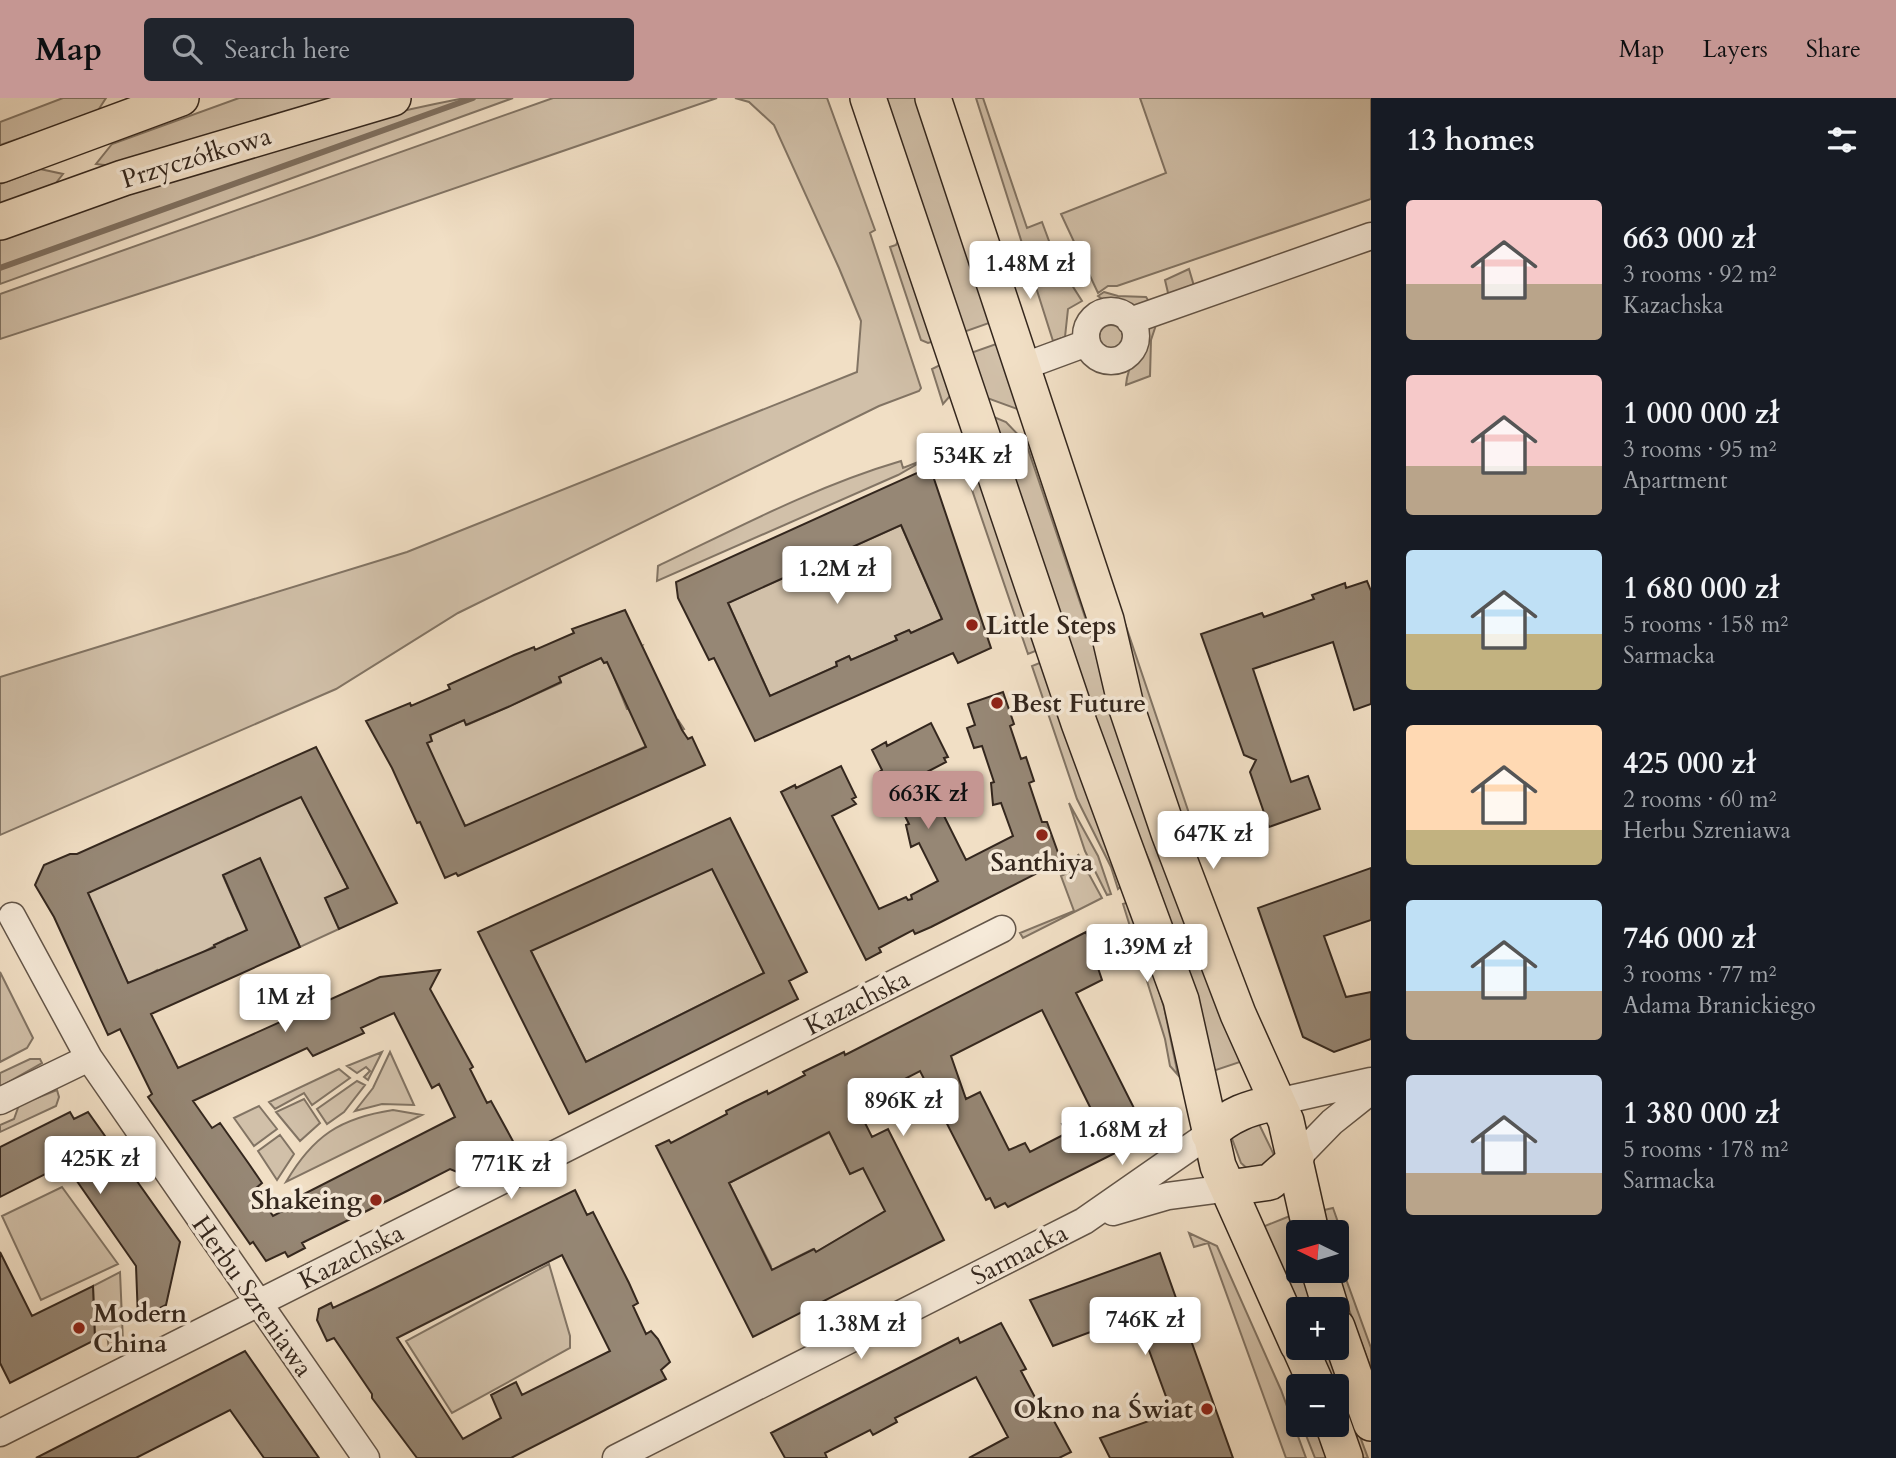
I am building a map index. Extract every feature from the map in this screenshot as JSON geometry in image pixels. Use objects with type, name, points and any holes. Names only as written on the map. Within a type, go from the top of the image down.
[{"type":"main road","name":"Przyczółkowa","points":[[0,165],[181,98]]},
{"type":"main road","name":"Przyczółkowa","points":[[0,222],[124,178],[393,98]]},
{"type":"main road","points":[[868,98],[1079,723],[1161,939],[1181,1000],[1218,1166],[1286,1317]]},
{"type":"main road","points":[[933,98],[1106,620],[1126,706],[1165,820],[1233,1002],[1286,1121],[1309,1220]]},
{"type":"main road","name":"Sarmacka","points":[[1209,1134],[1226,1118],[1243,1109],[1277,1102]]},
{"type":"main road","name":"Sarmacka","points":[[1229,1188],[1270,1182],[1296,1159]]},
{"type":"main road","points":[[1348,1360],[1371,1423]]},
{"type":"main road","points":[[1338,1437],[1345,1458]]},
{"type":"street","points":[[1130,321],[1371,236]]},
{"type":"street","points":[[1118,312],[1130,321],[1135,330],[1135,343],[1123,358],[1101,359],[1087,343],[1088,326],[1100,313],[1118,312]]},
{"type":"street","points":[[1022,367],[1087,343]]},
{"type":"street","name":"Herbu Szreniawa","points":[[12,916],[89,1059],[366,1458]]},
{"type":"street","name":"Kazachska","points":[[1,1430],[1002,929]]},
{"type":"street","points":[[0,1101],[89,1059]]},
{"type":"street","name":"Sarmacka","points":[[1277,1102],[1371,1082]]},
{"type":"street","name":"Sarmacka","points":[[1296,1159],[1332,1122],[1371,1091]]},
{"type":"street","name":"Sarmacka","points":[[616,1458],[1084,1221],[1209,1134]]},
{"type":"street","name":"Sarmacka","points":[[1084,1221],[1168,1196],[1229,1188]]},
{"type":"shaded area","points":[[63,98],[106,98],[97,112],[0,145],[0,122]]},
{"type":"shaded area","points":[[239,98],[332,98],[120,167],[96,164],[112,144]]},
{"type":"shaded area","points":[[465,98],[513,98],[0,284],[0,237],[230,158],[346,125]]},
{"type":"shaded area","points":[[553,98],[717,98],[313,237],[0,339],[0,294]]},
{"type":"shaded area","points":[[735,98],[827,98],[875,230],[870,233],[921,388],[919,391],[879,406],[458,613],[336,689],[0,835],[0,677],[407,552],[857,372],[861,321],[839,268],[774,125],[749,102]]},
{"type":"shaded area","points":[[878,98],[916,98],[992,322],[958,334]]},
{"type":"shaded area","points":[[976,98],[983,98],[1027,228],[1042,222],[1056,260],[1082,301],[1068,309],[1065,337],[1053,341]]},
{"type":"shaded area","points":[[1140,98],[1371,98],[1371,199],[1117,286],[1108,286],[1098,293],[1061,214],[1166,173]]},
{"type":"shaded area","points":[[40,169],[63,174],[48,193],[0,210],[0,184]]},
{"type":"shaded area","points":[[901,235],[938,340],[928,343],[921,340],[890,247],[896,245]]},
{"type":"shaded area","points":[[1189,269],[1194,286],[1169,297],[1165,280]]},
{"type":"shaded area","points":[[1104,292],[1118,296],[1146,297],[1150,303],[1130,307],[1117,306],[1098,296]]},
{"type":"shaded area","points":[[1157,322],[1151,340],[1150,376],[1126,385],[1137,350],[1147,332]]},
{"type":"shaded area","points":[[1111,325],[1120,328],[1123,337],[1120,346],[1111,349],[1102,346],[1099,337],[1102,328]]},
{"type":"shaded area","points":[[999,343],[1020,410],[987,398],[965,355]]},
{"type":"shaded area","points":[[946,362],[950,396],[943,404],[932,369]]},
{"type":"shaded area","points":[[1042,377],[1199,843],[1194,849],[1181,828]]},
{"type":"shaded area","points":[[989,415],[1006,422],[1026,443],[1166,856],[1246,1060],[1213,1071],[1198,1005],[1150,862],[1106,766]]},
{"type":"shaded area","points":[[956,443],[967,444],[1038,650],[1028,654]]},
{"type":"shaded area","points":[[926,459],[898,475],[657,581],[658,566],[777,509],[869,471],[901,461],[903,468]]},
{"type":"shaded area","points":[[901,525],[942,619],[911,633],[909,630],[896,636],[897,640],[851,660],[849,656],[836,662],[837,666],[770,696],[728,603]]},
{"type":"shaded area","points":[[642,646],[627,670],[614,677],[627,709],[632,709],[638,729],[651,723],[654,730],[678,720],[684,729],[466,828],[463,821],[457,823],[417,747],[431,741],[430,735],[464,720],[467,725],[561,683],[559,677],[601,658],[604,663]]},
{"type":"shaded area","points":[[1042,662],[1124,884],[1118,889],[1111,867],[1077,799],[1032,666]]},
{"type":"shaded area","points":[[300,794],[348,888],[326,898],[339,929],[300,947],[260,859],[223,876],[238,910],[252,928],[231,945],[228,938],[160,977],[157,970],[130,988],[86,890]]},
{"type":"shaded area","points":[[1069,803],[1098,856],[1111,894],[1107,895],[1085,851]]},
{"type":"shaded area","points":[[705,854],[764,973],[758,976],[759,980],[752,979],[586,1062],[529,947]]},
{"type":"shaded area","points":[[1078,854],[1102,898],[1023,938],[1020,933],[1074,911],[1061,876],[1082,865]]},
{"type":"shaded area","points":[[1123,904],[1131,905],[1164,1007],[1178,1075],[1170,1066],[1165,1039]]},
{"type":"shaded area","points":[[0,972],[33,1038],[27,1048],[0,1062]]},
{"type":"shaded area","points":[[382,1052],[368,1080],[364,1077],[370,1071],[366,1067],[357,1073],[347,1066]]},
{"type":"shaded area","points":[[390,1052],[414,1105],[382,1104],[355,1111],[373,1088]]},
{"type":"shaded area","points":[[30,1059],[40,1059],[42,1063],[0,1087],[0,1073]]},
{"type":"shaded area","points":[[339,1069],[350,1078],[312,1105],[304,1093],[275,1109],[269,1102]]},
{"type":"shaded area","points":[[357,1081],[365,1085],[344,1112],[327,1124],[317,1109]]},
{"type":"shaded area","points":[[57,1090],[59,1097],[56,1106],[0,1132],[0,1125],[14,1119],[19,1105]]},
{"type":"shaded area","points":[[304,1099],[320,1123],[300,1141],[276,1112]]},
{"type":"shaded area","points":[[259,1106],[277,1129],[254,1146],[234,1118]]},
{"type":"shaded area","points":[[393,1110],[422,1115],[286,1182],[307,1152],[330,1132],[358,1118]]},
{"type":"shaded area","points":[[854,1120],[837,1148],[850,1174],[863,1168],[888,1210],[816,1252],[813,1249],[781,1265],[782,1268],[747,1279],[771,1266],[729,1183]]},
{"type":"shaded area","points":[[1258,1122],[1275,1157],[1273,1162],[1250,1171],[1241,1163],[1231,1136]]},
{"type":"shaded area","points":[[280,1135],[294,1154],[277,1180],[258,1151]]},
{"type":"shaded area","points":[[62,1187],[118,1264],[41,1300],[2,1216]]},
{"type":"shaded area","points":[[1333,1208],[1337,1220],[1325,1220],[1324,1210]]},
{"type":"shaded area","points":[[1290,1216],[1291,1220],[1286,1220],[1286,1283],[1305,1283],[1310,1297],[1292,1297],[1260,1228]]},
{"type":"shaded area","points":[[1189,1233],[1217,1246],[1286,1404],[1286,1437],[1298,1437],[1306,1458],[1286,1458],[1208,1243],[1194,1247]]},
{"type":"shaded area","points":[[549,1264],[570,1336],[570,1348],[452,1413],[406,1341]]},
{"type":"shaded area","points":[[120,1272],[123,1342],[109,1350],[107,1334],[95,1340],[93,1286]]},
{"type":"shaded area","points":[[1340,1283],[1347,1283],[1371,1348],[1371,1369],[1349,1310],[1349,1297],[1344,1297]]},
{"type":"shaded area","points":[[1317,1360],[1331,1360],[1337,1374],[1324,1374]]},
{"type":"shaded area","points":[[1349,1407],[1368,1458],[1357,1458],[1349,1437]]},
{"type":"shaded area","points":[[1307,1437],[1323,1437],[1331,1458],[1315,1458]]},
{"type":"building","points":[[930,467],[991,648],[958,663],[953,653],[755,741],[714,658],[709,660],[678,598],[676,582]],"holes":[[[901,525],[942,619],[911,633],[909,630],[895,636],[897,640],[851,660],[849,656],[836,662],[837,666],[770,696],[728,603]]]},
{"type":"building","points":[[1367,581],[1371,591],[1371,704],[1354,710],[1333,642],[1253,669],[1291,782],[1308,776],[1320,809],[1269,827],[1250,772],[1256,760],[1244,755],[1201,634],[1262,613],[1264,617],[1314,599],[1312,595],[1345,583],[1346,588]]},
{"type":"building","points":[[625,610],[682,730],[688,739],[692,737],[705,765],[458,876],[456,873],[445,878],[420,822],[417,823],[392,768],[366,721],[450,689],[448,685],[514,655],[534,647],[535,650],[574,633],[572,629]],"holes":[[[601,658],[604,663],[607,662],[646,747],[465,826],[427,743],[432,741],[430,735],[464,720],[466,725],[508,707],[561,682],[559,677]]]},
{"type":"building","points":[[1003,692],[1014,724],[1010,726],[1021,759],[1026,757],[1034,781],[1029,783],[1042,822],[1047,822],[1061,861],[931,927],[915,934],[913,930],[879,948],[881,952],[866,960],[781,792],[795,785],[796,788],[841,766],[856,797],[852,799],[856,804],[832,816],[879,909],[906,897],[908,900],[912,899],[911,895],[938,881],[919,843],[911,847],[906,825],[909,824],[892,790],[884,793],[879,772],[882,770],[872,750],[886,742],[887,746],[931,723],[948,757],[944,758],[946,762],[923,774],[966,860],[1013,836],[1001,803],[993,805],[991,783],[994,782],[982,746],[974,748],[967,728],[975,725],[968,704]]},
{"type":"building","points":[[316,747],[397,903],[339,929],[325,898],[348,888],[301,797],[88,893],[128,983],[215,947],[214,945],[247,930],[223,875],[260,858],[300,947],[151,1014],[178,1068],[380,977],[440,970],[430,989],[473,1067],[470,1069],[487,1103],[491,1101],[514,1143],[457,1172],[450,1169],[302,1243],[305,1248],[288,1257],[285,1252],[266,1261],[253,1242],[250,1244],[148,1097],[152,1094],[120,1029],[108,1035],[54,917],[35,885],[44,865],[70,854],[77,854]],"holes":[[[394,1013],[432,1088],[439,1084],[455,1117],[302,1195],[304,1200],[273,1216],[255,1189],[262,1183],[249,1164],[220,1123],[212,1128],[193,1101],[307,1048],[313,1056],[364,1033],[361,1028]]]},
{"type":"building","points":[[730,818],[807,972],[789,981],[798,999],[569,1114],[478,932]],"holes":[[[712,869],[764,973],[586,1062],[531,951]]]},
{"type":"building","points":[[1371,868],[1371,920],[1324,936],[1346,997],[1371,992],[1371,1039],[1334,1052],[1303,1037],[1258,908]]},
{"type":"building","points":[[1086,932],[1102,980],[1076,993],[1142,1124],[1135,1143],[1008,1207],[1005,1203],[995,1208],[990,1198],[986,1200],[920,1071],[893,1085],[895,1087],[857,1107],[872,1137],[888,1129],[944,1240],[753,1337],[656,1146],[669,1140],[671,1143],[727,1114],[726,1111],[805,1075],[803,1072],[844,1052],[845,1055]],"holes":[[[1042,1010],[1091,1109],[1062,1124],[1067,1133],[1030,1152],[1025,1143],[1009,1150],[980,1092],[966,1099],[951,1056]],[[829,1132],[850,1174],[863,1168],[885,1211],[816,1252],[814,1249],[772,1270],[729,1183]]]},
{"type":"building","points":[[70,1112],[74,1119],[88,1112],[180,1242],[166,1305],[138,1319],[136,1266],[65,1164],[0,1197],[0,1147]]},
{"type":"building","points":[[575,1190],[587,1215],[593,1212],[629,1283],[638,1303],[633,1306],[646,1334],[651,1331],[658,1339],[670,1362],[661,1370],[666,1379],[511,1458],[417,1458],[372,1398],[372,1394],[334,1338],[327,1341],[317,1320],[319,1309],[331,1303],[333,1308]],"holes":[[[562,1255],[610,1351],[522,1395],[516,1382],[491,1395],[501,1418],[463,1439],[397,1338]]]},
{"type":"building","points":[[0,1252],[32,1316],[93,1286],[95,1340],[10,1383],[0,1363]]},
{"type":"building","points":[[1160,1253],[1233,1458],[1110,1458],[1100,1438],[1172,1413],[1136,1315],[1053,1346],[1030,1300]]},
{"type":"building","points":[[1001,1323],[1026,1369],[1021,1371],[1038,1403],[1043,1401],[1071,1452],[1059,1458],[969,1458],[1008,1437],[976,1377],[895,1418],[897,1422],[873,1435],[870,1430],[825,1453],[827,1458],[785,1458],[771,1433],[958,1338],[960,1343]]},
{"type":"building","points":[[245,1351],[319,1458],[264,1458],[230,1410],[136,1458],[36,1458]]},
{"type":"waterway","points":[[0,268],[473,98]]},
{"type":"place","name":"Little Steps","points":[[972,625]]},
{"type":"place","name":"Best Future","points":[[997,703]]},
{"type":"place","name":"Santhiya","points":[[1042,835]]},
{"type":"place","name":"Shakeing","points":[[376,1200]]},
{"type":"place","name":"Modern China","points":[[79,1328]]},
{"type":"place","name":"Okno na Świat","points":[[1207,1409]]}]
